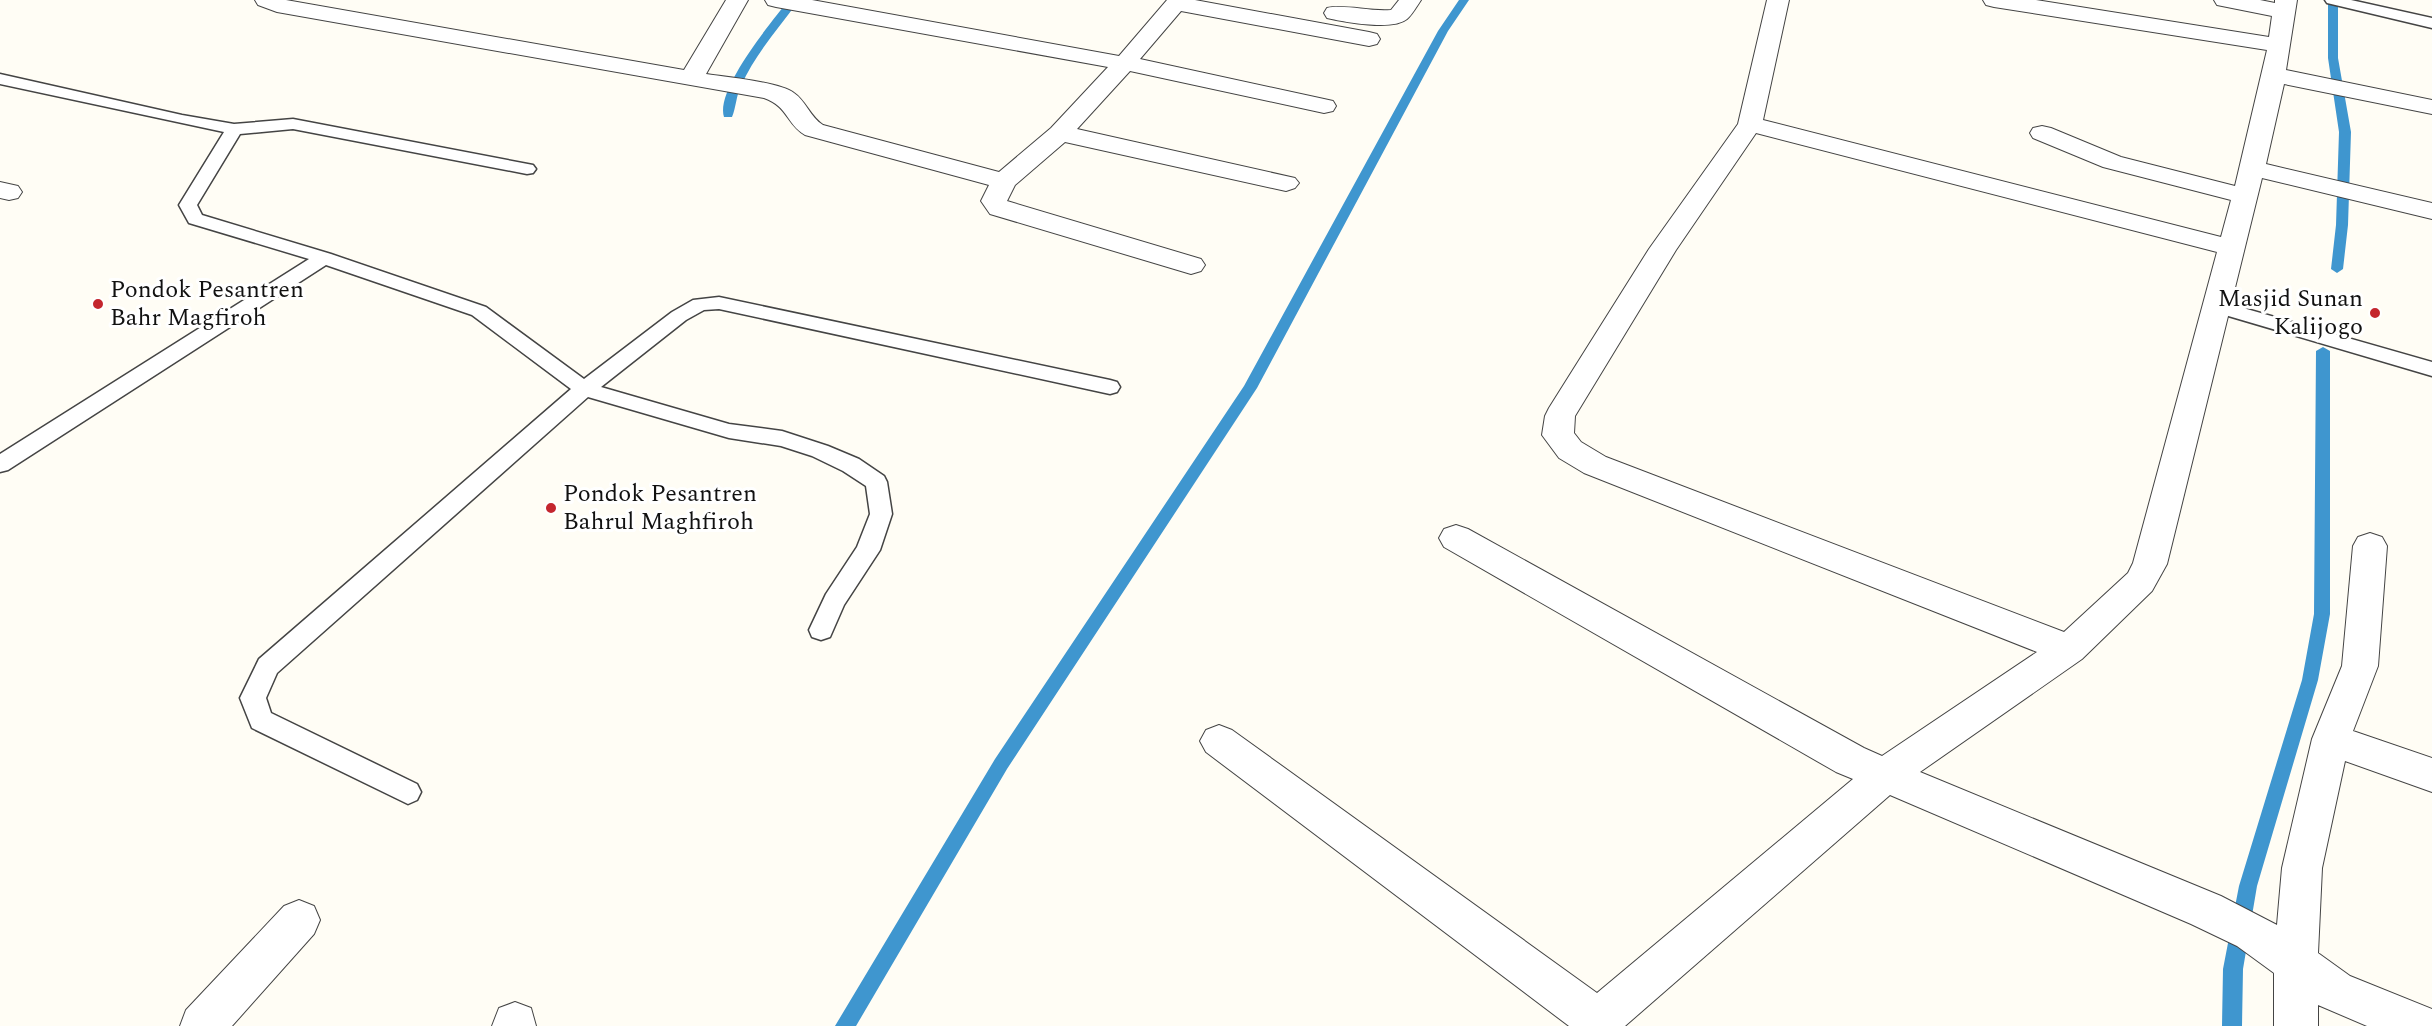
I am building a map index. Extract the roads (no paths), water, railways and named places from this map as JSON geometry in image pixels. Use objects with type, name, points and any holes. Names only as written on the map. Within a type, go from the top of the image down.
[{"type":"street","points":[[266,0],[288,7],[768,92],[786,99],[807,126],[814,130],[1004,181]]},
{"type":"street","points":[[692,77],[736,0]]},
{"type":"street","points":[[776,0],[811,6],[843,5],[1324,106]]},
{"type":"street","points":[[1259,0],[1367,19],[1398,16],[1410,0]]},
{"type":"street","points":[[1778,0],[1750,124],[1651,269],[1560,416],[1558,435],[1570,450],[1595,465],[2069,649]]},
{"type":"street","points":[[1994,0],[2276,60],[2314,82],[2432,106]]},
{"type":"street","points":[[1219,741],[1596,1023],[1885,775],[2069,649],[2140,582],[2150,564],[2215,306],[2232,248],[2276,60],[2284,6],[2226,0]]},
{"type":"street","points":[[1191,265],[999,208],[994,201],[1004,181],[1060,133],[1119,62],[1176,3],[1369,39]]},
{"type":"street","points":[[1750,124],[2232,248]]},
{"type":"street","points":[[1060,133],[1286,183]]},
{"type":"street","points":[[2042,133],[2112,162],[2248,182],[2323,185],[2432,211]]},
{"type":"street","points":[[1456,538],[1850,760],[2206,910],[2252,932],[2335,991],[2419,1026]]},
{"type":"street","points":[[2296,1026],[2296,962],[2302,868],[2331,739],[2360,666],[2370,546]]},
{"type":"street","points":[[2331,739],[2432,775]]},
{"type":"street","points":[[202,1026],[299,920]]},
{"type":"lane","points":[[2339,1],[2432,23]]},
{"type":"lane","points":[[0,79],[182,120],[234,129],[293,124],[527,169]]},
{"type":"lane","points":[[234,129],[188,205],[195,219],[324,258],[479,311],[584,389],[729,431],[782,439],[851,465],[876,482],[881,514],[868,550],[834,602],[821,630]]},
{"type":"lane","points":[[0,464],[324,258]]},
{"type":"lane","points":[[408,792],[261,720],[253,698],[268,666],[584,389],[679,316],[700,304],[718,303],[1110,387]]},
{"type":"lane","points":[[2215,306],[2432,369]]},
{"type":"waterway","points":[[728,115],[729,102],[743,71],[794,0]]},
{"type":"waterway","points":[[845,1026],[1001,764],[1250,388],[1443,31],[1464,0]]},
{"type":"waterway","points":[[2333,0],[2333,58],[2345,132],[2342,225],[2337,269]]},
{"type":"waterway","points":[[2232,1026],[2233,969],[2248,886],[2310,680],[2322,614],[2323,351]]},
{"type":"place","name":"Pondok Pesantren Bahr Magfiroh","points":[[98,304]]},
{"type":"place","name":"Masjid Sunan Kalijogo","points":[[2375,313]]},
{"type":"place","name":"Pondok Pesantren Bahrul Maghfiroh","points":[[551,508]]}]
